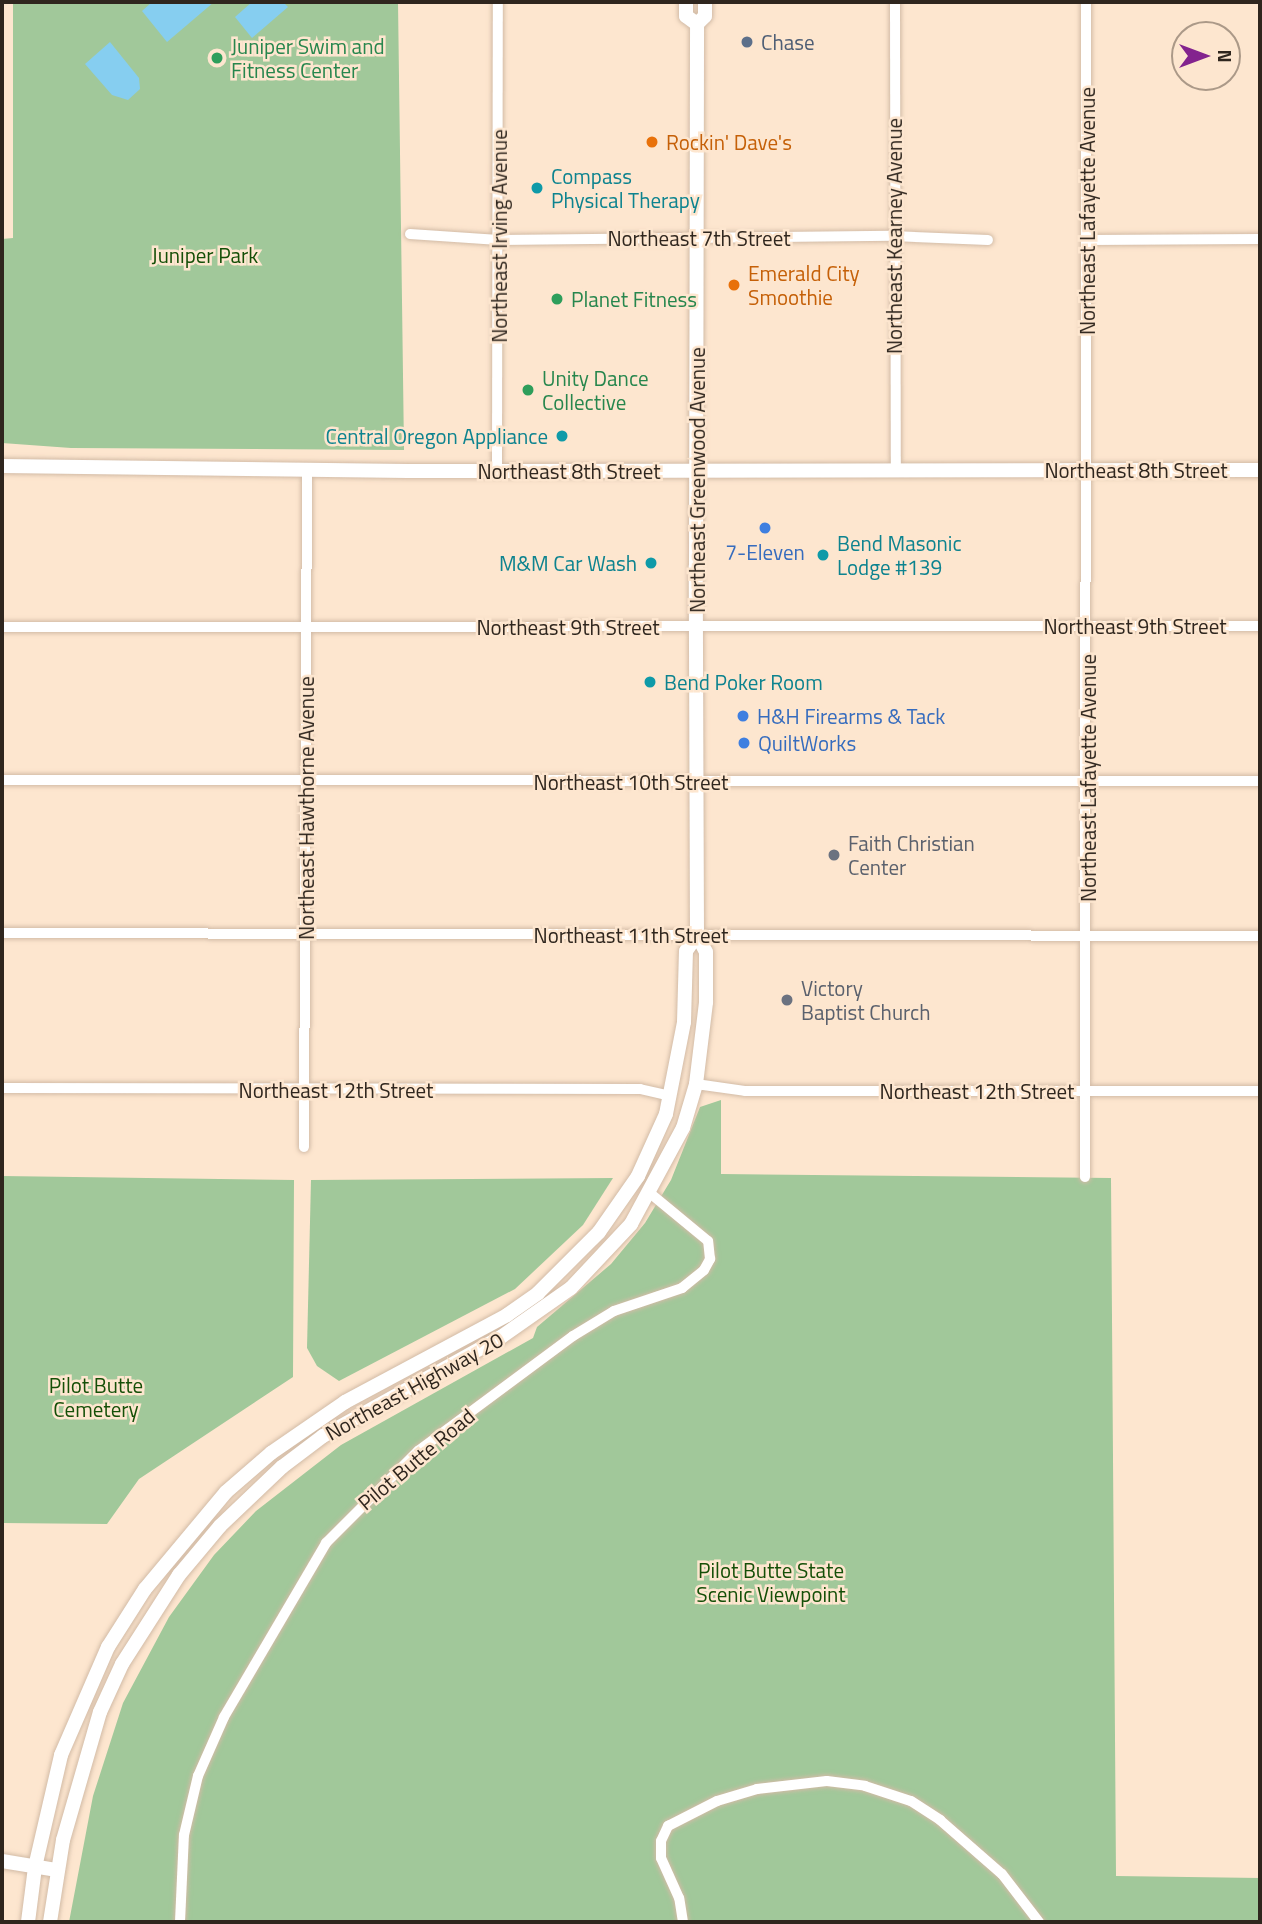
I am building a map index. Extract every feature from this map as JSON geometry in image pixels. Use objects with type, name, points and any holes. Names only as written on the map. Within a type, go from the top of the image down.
[{"type":"main road","name":"Northeast Greenwood Avenue","points":[[686,2],[686,16],[697,24]]},
{"type":"main road","name":"Northeast Greenwood Avenue","points":[[696,1084],[706,965],[706,953],[696,935],[697,24],[705,16],[705,2]]},
{"type":"main road","name":"Northeast 8th Street","points":[[2,465],[498,471],[1260,470]]},
{"type":"main road","name":"Northeast Greenwood Avenue","points":[[670,1096],[684,1022],[686,951],[696,935]]},
{"type":"main road","name":"Northeast Highway 20","points":[[50,1922],[57,1870],[83,1762],[122,1664],[179,1575],[220,1526],[282,1467],[323,1436],[501,1337],[556,1300],[614,1247],[651,1194],[683,1128],[696,1084]]},
{"type":"main road","name":"Northeast Highway 20","points":[[28,1922],[35,1867],[61,1755],[83,1699],[108,1647],[188,1534],[271,1453],[345,1402],[507,1315],[538,1293],[606,1223],[638,1176],[666,1114],[670,1096]]},
{"type":"main road","points":[[651,1194],[643,1184],[662,1144],[666,1114]]},
{"type":"main road","points":[[2,1861],[57,1870]]},
{"type":"street","name":"Northeast Irving Avenue","points":[[498,2],[498,471]]},
{"type":"street","name":"Northeast Kearney Avenue","points":[[895,2],[895,470]]},
{"type":"street","name":"Northeast Lafayette Avenue","points":[[1085,1177],[1088,1091],[1086,2]]},
{"type":"street","name":"Northeast 7th Street","points":[[410,234],[499,240],[697,236],[893,236],[988,240]]},
{"type":"street","points":[[1088,240],[1260,239]]},
{"type":"street","name":"Northeast Hawthorne Avenue","points":[[304,1147],[307,469]]},
{"type":"street","name":"Northeast 9th Street","points":[[2,627],[1260,626]]},
{"type":"street","name":"Northeast 10th Street","points":[[2,780],[1260,781]]},
{"type":"street","name":"Northeast 11th Street","points":[[2,933],[1260,936]]},
{"type":"street","name":"Northeast 12th Street","points":[[696,1084],[745,1091],[1260,1091]]},
{"type":"street","name":"Northeast 12th Street","points":[[2,1088],[304,1091],[640,1089],[670,1096]]},
{"type":"street","name":"Pilot Butte Road","points":[[180,1922],[184,1835],[198,1776],[224,1717],[326,1543],[418,1451],[573,1336],[614,1311],[682,1289],[704,1270],[710,1259],[708,1241],[651,1194]]},
{"type":"street","points":[[683,1922],[679,1898],[662,1858],[661,1841],[668,1826],[695,1810],[757,1789],[827,1781],[865,1786],[911,1801],[940,1820],[1002,1874],[1039,1922]]},
{"type":"green space","name":"Juniper Park","points":[[13,2],[398,2],[404,450],[71,448],[2,443],[2,239],[13,238]]},
{"type":"green space","name":"Pilot Butte State Scenic Viewpoint","points":[[721,1100],[721,1174],[1111,1178],[1116,1876],[1260,1878],[1260,1922],[69,1922],[93,1796],[123,1703],[169,1617],[214,1555],[256,1511],[341,1445],[533,1338],[537,1327],[611,1264],[645,1223],[671,1180],[700,1107]]},
{"type":"green space","name":"Pilot Butte Cemetery","points":[[2,1176],[294,1180],[293,1377],[139,1479],[107,1524],[2,1523]]},
{"type":"green space","points":[[613,1178],[583,1225],[515,1289],[339,1381],[317,1366],[307,1348],[311,1180]]},
{"type":"water","points":[[152,2],[214,2],[167,42],[142,11]]},
{"type":"water","points":[[252,2],[283,2],[288,7],[252,38],[235,17]]},
{"type":"water","points":[[110,42],[139,78],[140,89],[128,100],[112,95],[85,64]]},
{"type":"place","name":"Chase","points":[[747,42]]},
{"type":"place","name":"Juniper Swim and Fitness Center","points":[[217,58]]},
{"type":"place","name":"Rockin' Dave's","points":[[652,142]]},
{"type":"place","name":"Compass Physical Therapy","points":[[537,188]]},
{"type":"place","name":"Emerald City Smoothie","points":[[734,285]]},
{"type":"place","name":"Planet Fitness","points":[[557,299]]},
{"type":"place","name":"Unity Dance Collective","points":[[528,390]]},
{"type":"place","name":"Central Oregon Appliance","points":[[562,436]]},
{"type":"place","name":"7-Eleven","points":[[765,528]]},
{"type":"place","name":"Bend Masonic Lodge #139","points":[[823,555]]},
{"type":"place","name":"M&M Car Wash","points":[[651,563]]},
{"type":"place","name":"Bend Poker Room","points":[[650,682]]},
{"type":"place","name":"H&H Firearms & Tack","points":[[743,716]]},
{"type":"place","name":"QuiltWorks","points":[[744,743]]},
{"type":"place","name":"Faith Christian Center","points":[[834,855]]},
{"type":"place","name":"Victory Baptist Church","points":[[787,1000]]}]
